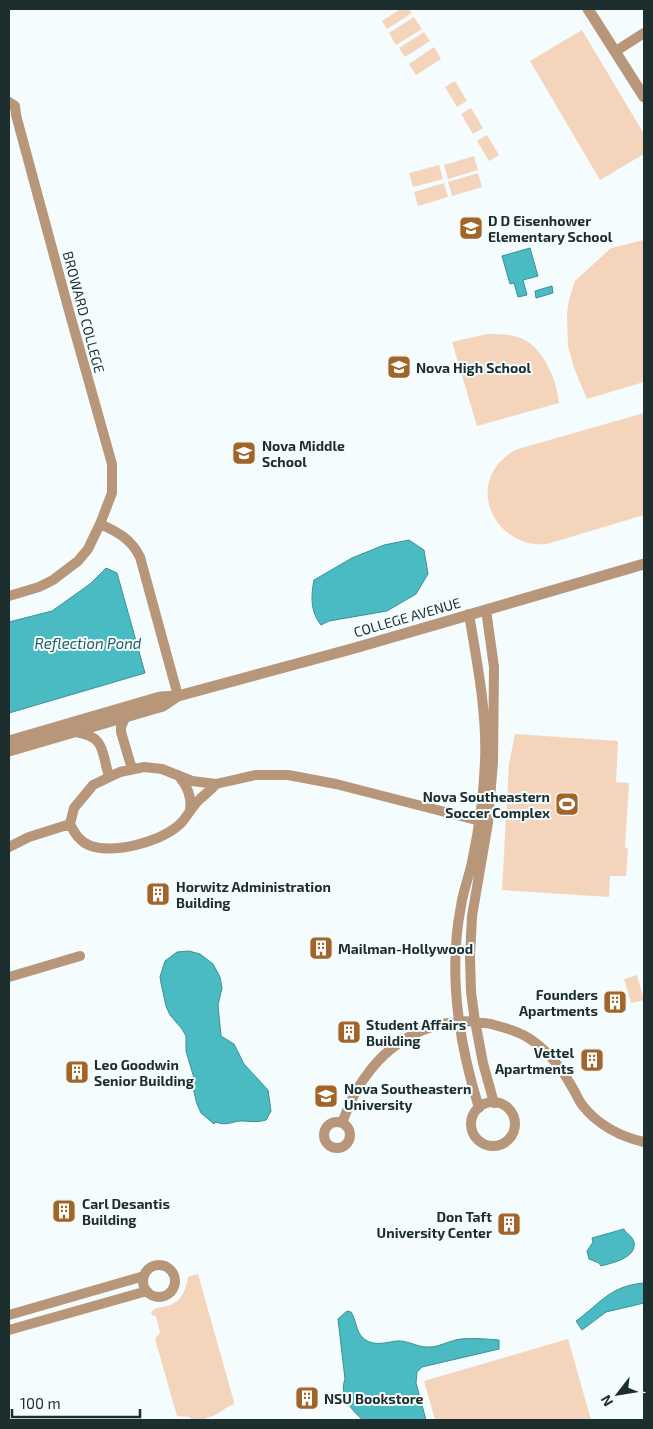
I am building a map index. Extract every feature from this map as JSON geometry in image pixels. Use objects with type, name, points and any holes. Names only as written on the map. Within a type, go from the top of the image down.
[{"type":"street","points":[[588,9],[644,97]]},
{"type":"street","points":[[616,52],[644,33]]},
{"type":"street","name":"BROWARD COLLEGE","points":[[9,596],[39,587],[65,571],[88,549],[112,493],[112,464],[12,104]]},
{"type":"street","points":[[100,524],[125,538],[131,543],[140,557],[178,696]]},
{"type":"street","name":"COLLEGE AVENUE","points":[[9,741],[160,697],[178,696],[355,648],[644,564]]},
{"type":"street","points":[[479,1108],[470,1075],[460,1021],[456,979],[456,947],[461,905],[491,800],[495,688],[486,610]]},
{"type":"street","points":[[469,614],[482,688],[486,761],[484,822],[472,921],[471,983],[475,1021],[483,1063],[494,1102]]},
{"type":"street","points":[[482,688],[495,688]]},
{"type":"street","name":"COLLEGE AVENUE","points":[[9,751],[163,706],[178,696]]},
{"type":"street","points":[[125,718],[122,732],[132,769]]},
{"type":"street","points":[[76,732],[89,734],[98,741],[109,776]]},
{"type":"street","points":[[216,784],[198,800],[182,822],[170,831],[148,842],[116,849],[91,846],[77,837],[70,824],[74,808],[94,786],[109,776],[132,769],[156,768],[192,780],[216,784],[255,775],[288,775],[336,784],[484,822]]},
{"type":"street","points":[[178,775],[188,790],[191,803],[190,810]]},
{"type":"street","points":[[9,847],[29,837],[70,824]]},
{"type":"street","points":[[9,977],[80,956]]},
{"type":"street","points":[[342,1123],[354,1094],[365,1076],[394,1046],[419,1030],[460,1021],[475,1021],[504,1027],[533,1041],[561,1068],[578,1100],[590,1114],[617,1134],[644,1142]]},
{"type":"street","points":[[494,1102],[506,1107],[514,1118],[515,1124],[511,1137],[501,1145],[494,1146],[481,1142],[473,1132],[472,1119],[479,1108],[494,1102]]},
{"type":"street","points":[[159,1265],[168,1268],[174,1276],[174,1287],[167,1295],[156,1297],[147,1291],[143,1281],[144,1276],[150,1268],[159,1265]]},
{"type":"street","points":[[9,1315],[144,1276]]},
{"type":"street","points":[[9,1330],[147,1291]]},
{"type":"shaded area","points":[[400,9],[409,9],[412,13],[387,29],[382,21]]},
{"type":"shaded area","points":[[414,17],[422,29],[396,45],[389,33]]},
{"type":"shaded area","points":[[582,30],[644,134],[644,154],[600,180],[530,61]]},
{"type":"shaded area","points":[[424,32],[430,41],[405,57],[399,48]]},
{"type":"shaded area","points":[[434,47],[441,59],[416,75],[409,64]]},
{"type":"shaded area","points":[[455,81],[467,101],[457,107],[445,87]]},
{"type":"shaded area","points":[[471,108],[483,128],[473,134],[461,114]]},
{"type":"shaded area","points":[[487,135],[499,155],[489,161],[477,141]]},
{"type":"shaded area","points":[[474,156],[478,170],[448,179],[444,165]]},
{"type":"shaded area","points":[[439,165],[443,179],[413,187],[409,173]]},
{"type":"shaded area","points":[[478,173],[482,187],[452,196],[448,182]]},
{"type":"shaded area","points":[[444,183],[448,197],[418,206],[414,192]]},
{"type":"shaded area","points":[[644,240],[644,382],[587,399],[574,368],[568,346],[567,314],[575,281],[611,248]]},
{"type":"shaded area","points":[[487,334],[518,337],[535,347],[552,374],[559,403],[477,426],[452,342]]},
{"type":"shaded area","points":[[644,413],[644,515],[547,544],[531,543],[517,539],[495,519],[489,506],[488,492],[491,477],[499,463],[510,453],[518,449]]},
{"type":"shaded area","name":"Nova Southeastern Soccer Complex","points":[[515,734],[618,741],[616,782],[629,783],[625,848],[628,848],[626,876],[610,876],[609,897],[502,890],[509,764]]},
{"type":"shaded area","points":[[637,975],[644,1000],[631,1003],[624,979]]},
{"type":"shaded area","points":[[198,1274],[234,1402],[233,1405],[204,1420],[192,1420],[190,1417],[177,1416],[155,1339],[160,1333],[156,1316],[152,1315],[151,1312],[176,1302],[186,1287],[188,1277]]},
{"type":"shaded area","points":[[568,1339],[591,1420],[435,1420],[424,1381]]},
{"type":"water","points":[[530,248],[538,276],[523,280],[527,295],[518,297],[514,283],[510,284],[502,256]]},
{"type":"water","points":[[552,286],[553,293],[536,298],[535,291]]},
{"type":"water","points":[[409,540],[424,550],[428,574],[416,594],[387,611],[329,621],[321,625],[317,620],[312,603],[314,580],[352,558],[384,545]]},
{"type":"water","name":"Reflection Pond","points":[[106,568],[117,573],[145,673],[9,713],[9,622],[52,611],[90,584]]},
{"type":"water","points":[[189,951],[200,954],[213,964],[220,977],[222,988],[218,1005],[221,1036],[234,1044],[244,1064],[268,1090],[271,1111],[266,1120],[256,1122],[240,1121],[225,1124],[216,1122],[214,1124],[201,1113],[193,1088],[194,1078],[186,1051],[186,1036],[170,1015],[166,1006],[160,977],[165,961],[177,952]]},
{"type":"water","points":[[624,1229],[634,1242],[634,1248],[628,1256],[601,1266],[599,1263],[589,1259],[587,1251],[593,1242],[592,1238]]},
{"type":"water","points":[[644,1283],[644,1303],[606,1312],[582,1330],[576,1321],[614,1291]]},
{"type":"water","points":[[347,1311],[351,1312],[361,1336],[372,1343],[401,1341],[423,1347],[431,1347],[461,1339],[485,1339],[499,1340],[499,1349],[422,1367],[417,1372],[416,1383],[426,1420],[363,1420],[350,1407],[344,1391],[345,1379],[338,1319]]},
{"type":"place","name":"D D Eisenhower Elementary School","points":[[471,228]]},
{"type":"place","name":"Nova High School","points":[[399,367]]},
{"type":"place","name":"Nova Middle School","points":[[244,453]]},
{"type":"place","name":"Nova Southeastern Soccer Complex","points":[[567,804]]},
{"type":"place","name":"Horwitz Administration Building","points":[[158,894]]},
{"type":"place","name":"Mailman-Hollywood","points":[[321,948]]},
{"type":"place","name":"Founders Apartments","points":[[615,1002]]},
{"type":"place","name":"Student Affairs Building","points":[[349,1032]]},
{"type":"place","name":"Vettel Apartments","points":[[592,1060]]},
{"type":"place","name":"Leo Goodwin Senior Building","points":[[77,1072]]},
{"type":"place","name":"Nova Southeastern University","points":[[326,1096]]},
{"type":"place","name":"Carl Desantis Building","points":[[64,1211]]},
{"type":"place","name":"Don Taft University Center","points":[[509,1224]]},
{"type":"place","name":"NSU Bookstore","points":[[307,1398]]}]
